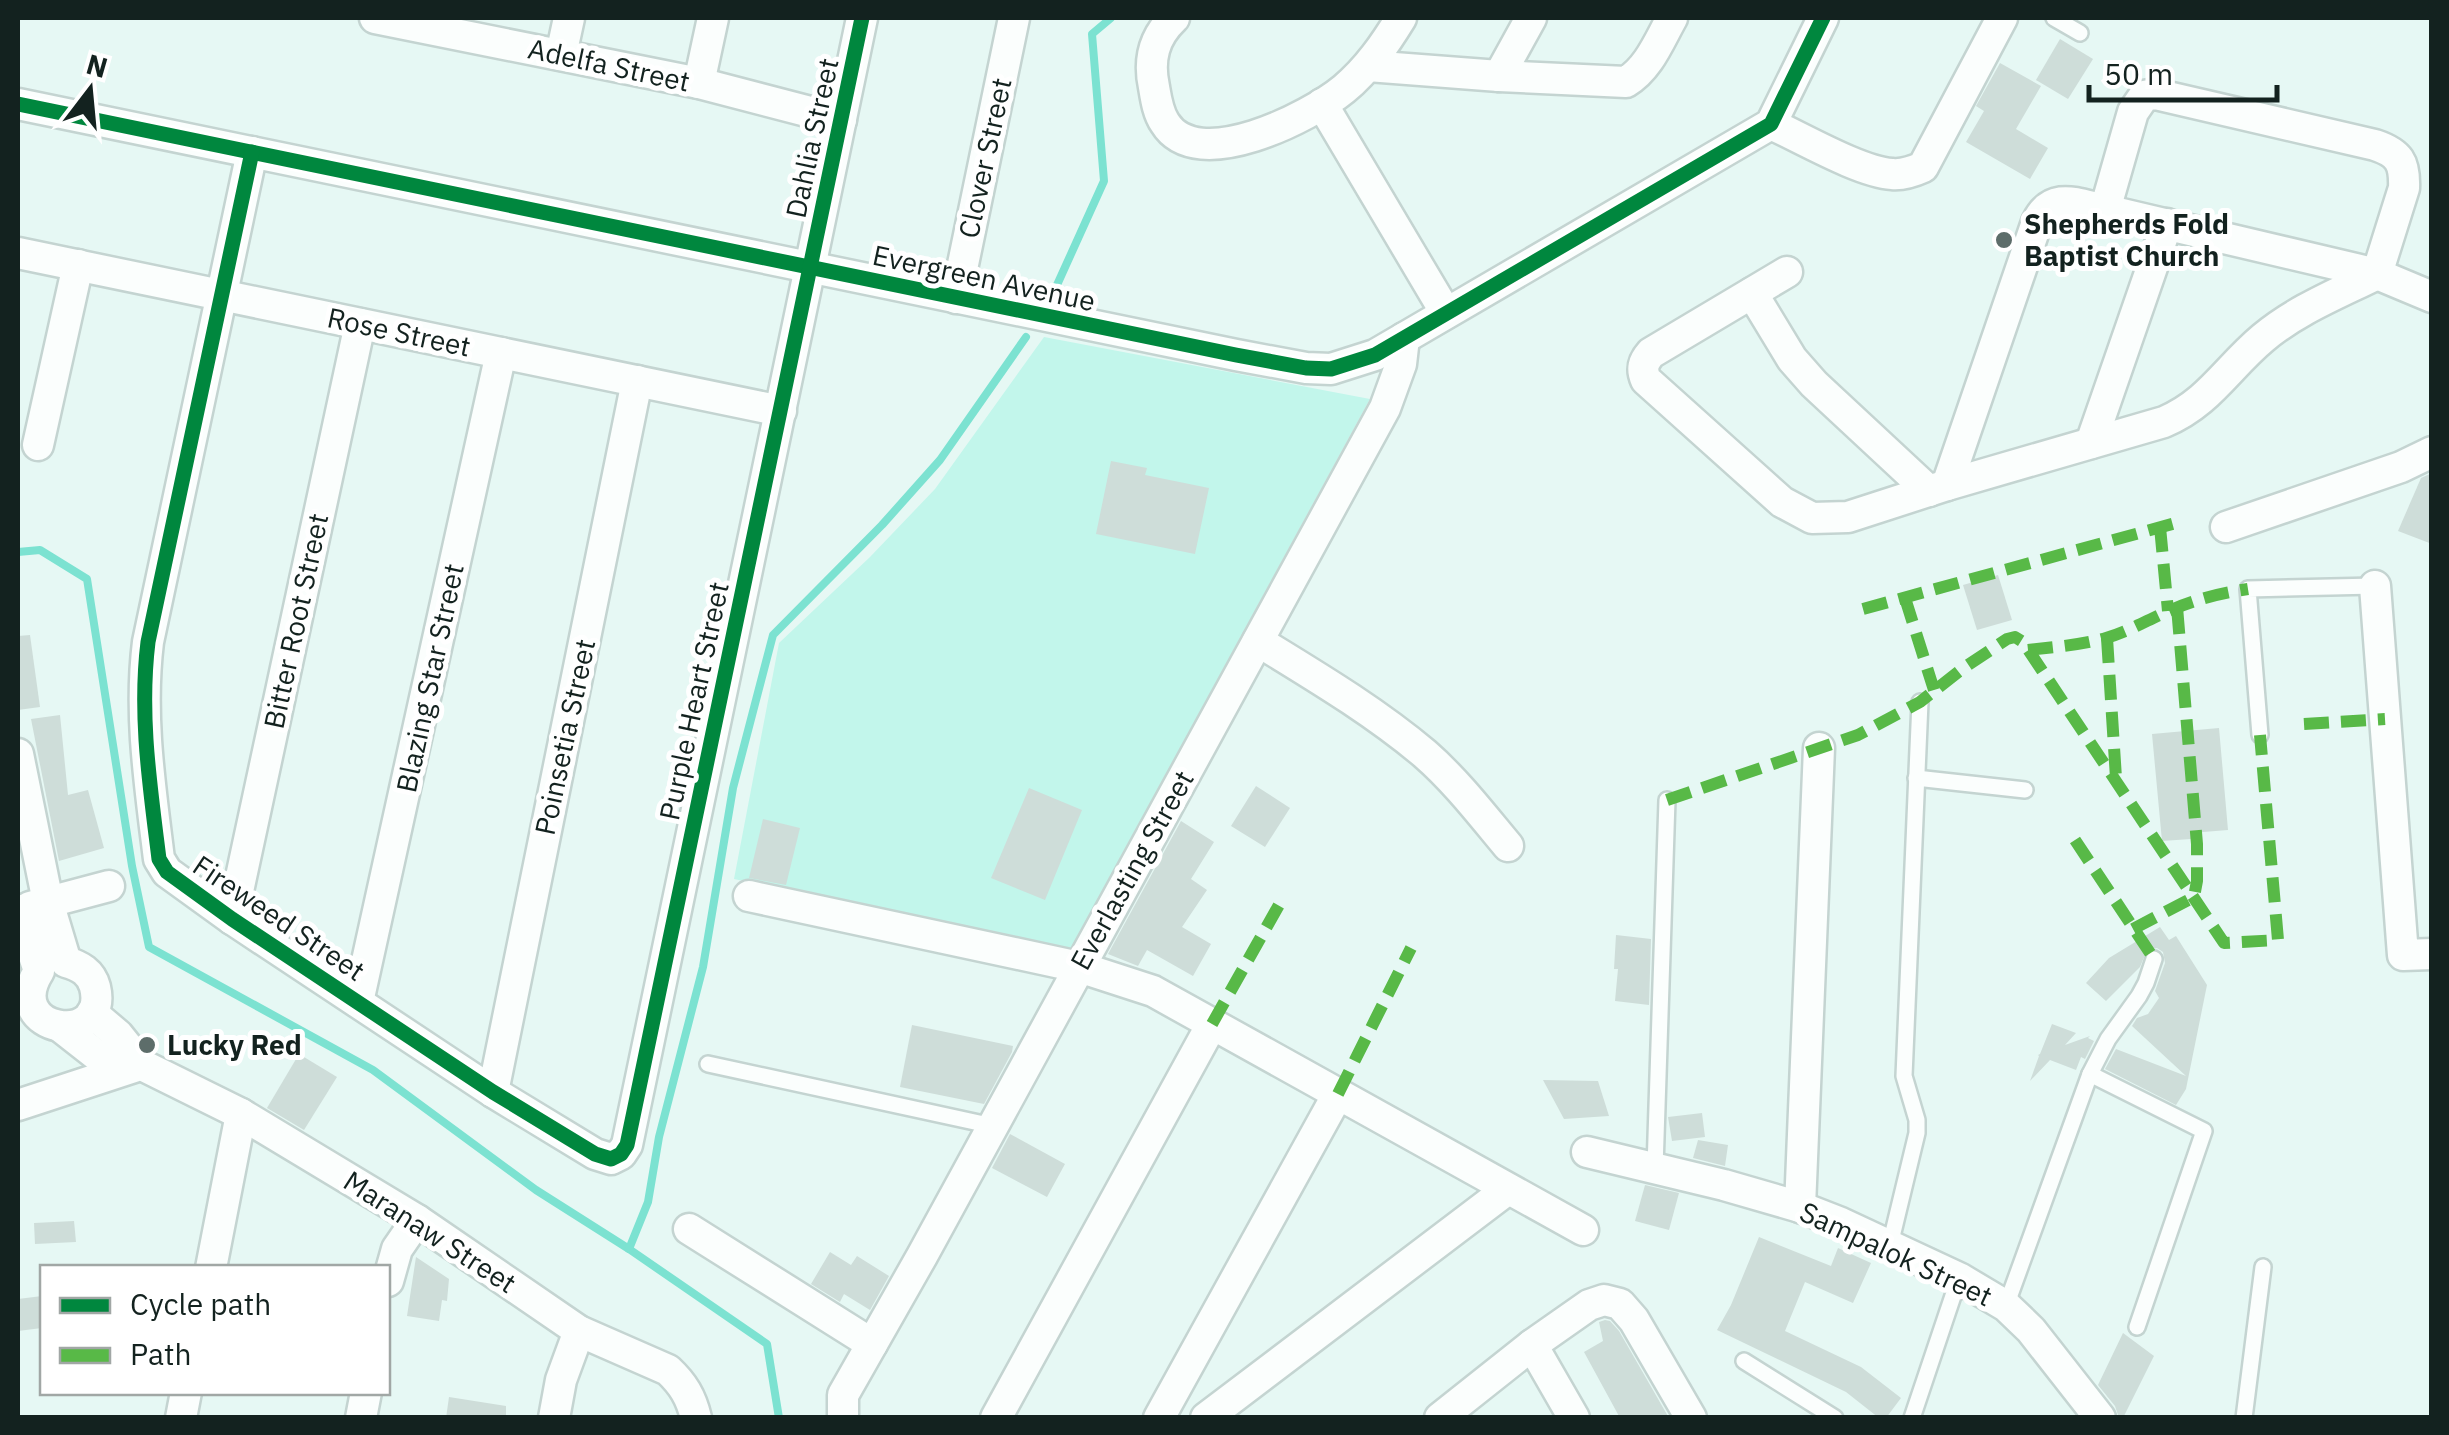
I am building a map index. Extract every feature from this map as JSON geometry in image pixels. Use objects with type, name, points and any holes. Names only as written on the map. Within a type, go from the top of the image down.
[{"type":"street","name":"Adelfa Street","points":[[375,18],[699,84],[841,120]]},
{"type":"street","points":[[561,55],[569,18]]},
{"type":"street","points":[[699,84],[713,18]]},
{"type":"street","name":"Dahlia Street","points":[[810,268],[862,18]]},
{"type":"street","name":"Clover Street","points":[[956,298],[1014,18]]},
{"type":"street","points":[[1174,18],[1157,38],[1152,56],[1158,108],[1166,125],[1179,138],[1200,143],[1233,143],[1264,133],[1322,104],[1368,66],[1400,18]]},
{"type":"street","points":[[1499,76],[1531,18]]},
{"type":"street","points":[[1368,66],[1626,82],[1647,62],[1672,18]]},
{"type":"street","points":[[1823,18],[1771,124],[1874,172],[1895,175],[1923,167],[2002,18]]},
{"type":"street","points":[[1787,272],[1650,353],[1643,367],[1646,380],[1782,502],[1812,518],[1848,517],[2164,422],[2196,406],[2265,335],[2310,307],[2377,274],[2404,188],[2404,174],[2401,162],[2391,150],[2375,144],[2155,94],[2144,96],[2133,112],[2105,210]]},
{"type":"street","name":"Evergreen Avenue","points":[[18,104],[956,298],[1306,368],[1331,369],[1374,355],[1771,124]]},
{"type":"street","points":[[1322,104],[1446,313]]},
{"type":"street","name":"Fireweed Street","points":[[252,152],[148,642],[145,742],[159,859],[168,872],[232,919],[493,1092],[595,1154],[611,1160],[622,1154],[627,1145]]},
{"type":"street","points":[[1938,488],[2042,212],[2050,204],[2060,202],[2105,210],[2377,274],[2432,297]]},
{"type":"street","points":[[2091,443],[2167,224]]},
{"type":"street","name":"Rose Street","points":[[18,253],[781,410]]},
{"type":"street","points":[[38,445],[78,266]]},
{"type":"street","name":"Purple Heart Street","points":[[627,1145],[810,268]]},
{"type":"street","points":[[1752,293],[1792,359],[1814,384],[1938,488]]},
{"type":"street","name":"Bitter Root Street","points":[[232,919],[360,324]]},
{"type":"street","name":"Everlasting Street","points":[[843,1406],[872,1344],[1385,408],[1401,364],[1404,338]]},
{"type":"street","name":"Blazing Star Street","points":[[358,1002],[501,353]]},
{"type":"street","name":"Poinsetia Street","points":[[493,1092],[638,381]]},
{"type":"street","points":[[2226,527],[2402,467],[2432,452]]},
{"type":"street","points":[[2375,586],[2403,956],[2432,954]]},
{"type":"street","points":[[1258,640],[1426,756],[1508,846]]},
{"type":"street","points":[[1800,1207],[1819,748]]},
{"type":"street","points":[[18,754],[28,907],[66,962],[78,965],[94,981],[96,1003],[92,1013],[84,1021],[62,1028]]},
{"type":"street","points":[[28,907],[109,886]]},
{"type":"street","points":[[749,896],[1079,967],[1153,991],[1583,1230]]},
{"type":"street","name":"Maranaw Street","points":[[28,907],[39,971],[33,980],[31,1002],[43,1020],[62,1028],[98,1056],[142,1065],[242,1114],[417,1220],[578,1332],[668,1370],[690,1397],[696,1418]]},
{"type":"street","name":"Maranaw Street","points":[[92,1013],[118,1035],[142,1065]]},
{"type":"street","points":[[996,1418],[1212,1024]]},
{"type":"street","points":[[18,1105],[142,1065]]},
{"type":"street","points":[[1159,1418],[1338,1094]]},
{"type":"street","points":[[211,1265],[242,1114]]},
{"type":"street","name":"Sampalok Street","points":[[1586,1152],[1800,1207],[1959,1278],[2006,1306],[2065,1370],[2100,1418]]},
{"type":"street","points":[[1206,1418],[1508,1189]]},
{"type":"street","points":[[390,1274],[397,1249],[417,1220]]},
{"type":"street","points":[[689,1229],[872,1344]]},
{"type":"street","points":[[1442,1417],[1532,1346],[1589,1306],[1604,1300],[1620,1304],[1634,1320],[1691,1418]]},
{"type":"street","points":[[554,1418],[561,1380],[578,1332]]},
{"type":"street","points":[[1532,1346],[1574,1418]]},
{"type":"lane","points":[[2054,18],[2080,33]]},
{"type":"lane","points":[[2260,735],[2248,589],[2375,586]]},
{"type":"lane","points":[[1890,1246],[1917,1133],[1904,1076],[1920,702]]},
{"type":"lane","points":[[1916,778],[2026,790]]},
{"type":"lane","points":[[1655,1168],[1667,800]]},
{"type":"lane","points":[[2006,1306],[2090,1074],[2108,1039],[2139,996],[2154,960]]},
{"type":"lane","points":[[708,1064],[993,1126]]},
{"type":"lane","points":[[2090,1074],[2204,1131],[2137,1328]]},
{"type":"lane","points":[[2244,1418],[2263,1266]]},
{"type":"lane","points":[[1912,1418],[1959,1278]]},
{"type":"lane","points":[[1744,1360],[1835,1418]]},
{"type":"lane","points":[[1793,1393],[1806,1418]]},
{"type":"green space","points":[[1044,337],[1370,399],[1070,951],[734,879],[779,643],[935,489]]},
{"type":"building","points":[[2060,39],[2093,59],[2068,99],[2036,80]]},
{"type":"building","points":[[2000,63],[2041,86],[2016,129],[2048,148],[2030,179],[1966,142],[1984,111],[1976,106]]},
{"type":"building","points":[[1111,461],[1147,468],[1145,475],[1209,488],[1195,554],[1096,534]]},
{"type":"building","points":[[2432,473],[2432,544],[2398,531],[2421,478]]},
{"type":"building","points":[[1998,575],[2012,620],[1977,630],[1963,585]]},
{"type":"building","points":[[30,635],[40,707],[18,710],[18,636]]},
{"type":"building","points":[[60,715],[68,795],[88,790],[104,848],[59,861],[31,719]]},
{"type":"building","points":[[2219,728],[2228,830],[2191,833],[2191,839],[2162,841],[2152,734]]},
{"type":"building","points":[[1256,786],[1290,808],[1265,847],[1231,826]]},
{"type":"building","points":[[1029,788],[1082,810],[1045,900],[991,878]]},
{"type":"building","points":[[763,819],[800,828],[786,885],[749,878]]},
{"type":"building","points":[[1181,821],[1214,842],[1191,879],[1207,890],[1182,927],[1211,944],[1193,976],[1147,950],[1138,966],[1108,954]]},
{"type":"building","points":[[2160,927],[2169,940],[2176,936],[2207,985],[2186,1089],[2176,1105],[2105,1069],[2116,1049],[2186,1076],[2132,1026],[2137,1018],[2148,1014],[2159,998],[2155,991],[2165,963],[2163,952],[2157,948],[2147,950],[2140,967],[2106,1001],[2086,983],[2109,958]]},
{"type":"building","points":[[1616,935],[1651,939],[1649,1005],[1615,1001]]},
{"type":"building","points":[[2052,1024],[2076,1033],[2065,1045],[2090,1036],[2094,1041],[2076,1070],[2050,1060],[2030,1081],[2038,1055]]},
{"type":"building","points":[[912,1025],[1013,1046],[984,1104],[900,1087]]},
{"type":"building","points":[[299,1054],[337,1077],[304,1130],[267,1108]]},
{"type":"building","points":[[1543,1080],[1598,1081],[1609,1116],[1564,1119]]},
{"type":"building","points":[[1702,1113],[1705,1137],[1672,1141],[1668,1117]]},
{"type":"building","points":[[1010,1134],[1065,1164],[1047,1197],[992,1168]]},
{"type":"building","points":[[1698,1140],[1728,1145],[1725,1166],[1693,1158]]},
{"type":"building","points":[[1645,1185],[1679,1193],[1669,1230],[1635,1221]]},
{"type":"building","points":[[74,1221],[76,1242],[35,1244],[34,1223]]},
{"type":"building","points":[[1759,1237],[1831,1266],[1838,1248],[1871,1263],[1853,1303],[1805,1282],[1785,1331],[1861,1367],[1901,1398],[1886,1418],[1879,1418],[1846,1392],[1717,1330]]},
{"type":"building","points":[[830,1252],[851,1265],[857,1256],[889,1276],[870,1310],[844,1294],[840,1302],[811,1284]]},
{"type":"building","points":[[416,1257],[449,1279],[447,1301],[442,1300],[439,1321],[407,1316]]},
{"type":"building","points":[[40,1296],[40,1328],[18,1331],[18,1299]]},
{"type":"building","points":[[1605,1320],[1619,1331],[1669,1418],[1620,1418],[1584,1352],[1603,1341],[1599,1322]]},
{"type":"building","points":[[2123,1333],[2154,1356],[2123,1418],[2119,1418],[2115,1406],[2098,1385]]},
{"type":"building","points":[[449,1397],[506,1406],[506,1418],[446,1418]]},
{"type":"waterway","points":[[1052,296],[1104,181],[1092,34],[1111,18]]},
{"type":"waterway","points":[[629,1249],[648,1202],[659,1137],[703,967],[733,788],[773,635],[940,460],[1026,337]]},
{"type":"waterway","points":[[18,552],[40,550],[87,579],[132,866],[149,947],[373,1070],[536,1190],[767,1344],[779,1418]]},
{"type":"marked path","points":[[1863,609],[2183,521]]},
{"type":"marked path","points":[[2160,527],[2168,611]]},
{"type":"marked path","points":[[2028,650],[2106,638],[2190,603],[2248,589]]},
{"type":"marked path","points":[[1905,598],[1934,690]]},
{"type":"marked path","points":[[2133,929],[2194,897],[2197,881],[2177,607]]},
{"type":"marked path","points":[[1667,800],[1858,735],[1920,702],[1962,669],[2015,637],[2023,642],[2224,943],[2278,940],[2260,735]]},
{"type":"marked path","points":[[2107,638],[2116,778]]},
{"type":"marked path","points":[[2304,724],[2385,719]]},
{"type":"marked path","points":[[2075,840],[2154,959]]},
{"type":"marked path","points":[[1212,1024],[1284,896]]},
{"type":"marked path","points":[[1338,1094],[1411,948]]},
{"type":"cycle path","points":[[252,152],[148,642],[145,723],[159,859],[167,872],[232,919],[493,1092],[595,1154],[611,1159],[627,1145],[862,18]]},
{"type":"cycle path","points":[[18,104],[1236,355],[1331,369],[1375,355],[1771,124],[1823,18]]},
{"type":"place","name":"Shepherds Fold Baptist Church","points":[[2004,240]]},
{"type":"place","name":"Lucky Red","points":[[147,1045]]}]
